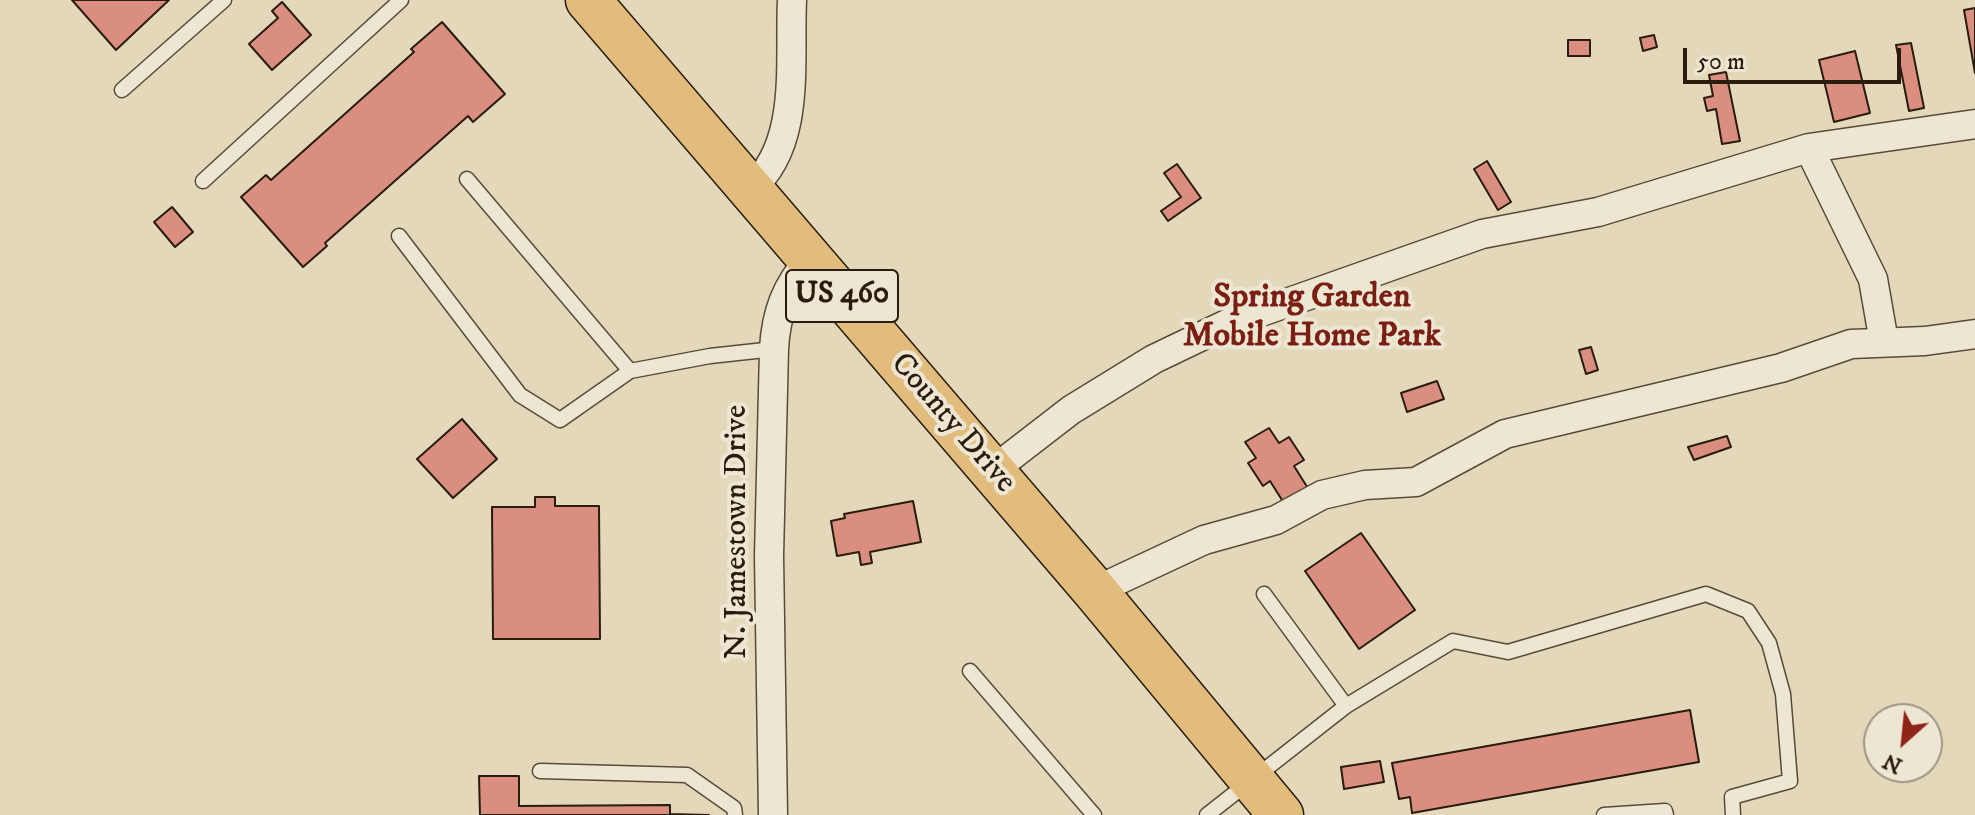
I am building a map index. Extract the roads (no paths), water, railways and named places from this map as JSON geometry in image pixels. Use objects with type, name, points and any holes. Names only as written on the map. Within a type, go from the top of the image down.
[{"type":"highway","name":"County Drive","points":[[599,8],[1095,591],[1281,815]]},
{"type":"street","points":[[750,189],[776,161],[784,140],[792,0]]},
{"type":"street","points":[[992,471],[1071,410],[1154,359],[1227,324],[1482,234],[1598,212],[1809,148],[1975,124]]},
{"type":"street","points":[[1809,148],[1867,264],[1882,317],[1884,342]]},
{"type":"street","name":"N. Jamestown Drive","points":[[773,815],[769,556],[774,349],[776,321],[786,293],[810,259]]},
{"type":"street","points":[[1095,591],[1204,540],[1276,520],[1322,495],[1365,485],[1416,482],[1505,434],[1781,368],[1851,344],[1925,341],[1975,334]]},
{"type":"lane","points":[[122,90],[224,0]]},
{"type":"lane","points":[[203,181],[401,0]]},
{"type":"lane","points":[[467,179],[630,371]]},
{"type":"lane","points":[[399,236],[520,395],[560,420],[630,371],[710,356],[774,349]]},
{"type":"lane","points":[[1264,594],[1346,706]]},
{"type":"lane","points":[[1207,815],[1250,778],[1346,706],[1453,641],[1508,652],[1706,594],[1748,611],[1769,643],[1783,694],[1790,781],[1732,797],[1733,815]]},
{"type":"lane","points":[[970,671],[1094,815]]},
{"type":"lane","points":[[540,771],[687,775],[734,808],[735,815]]},
{"type":"lane","points":[[1604,815],[1665,811],[1666,815]]},
{"type":"district","name":"Spring Garden Mobile Home Park","points":[[1312,318]]}]
